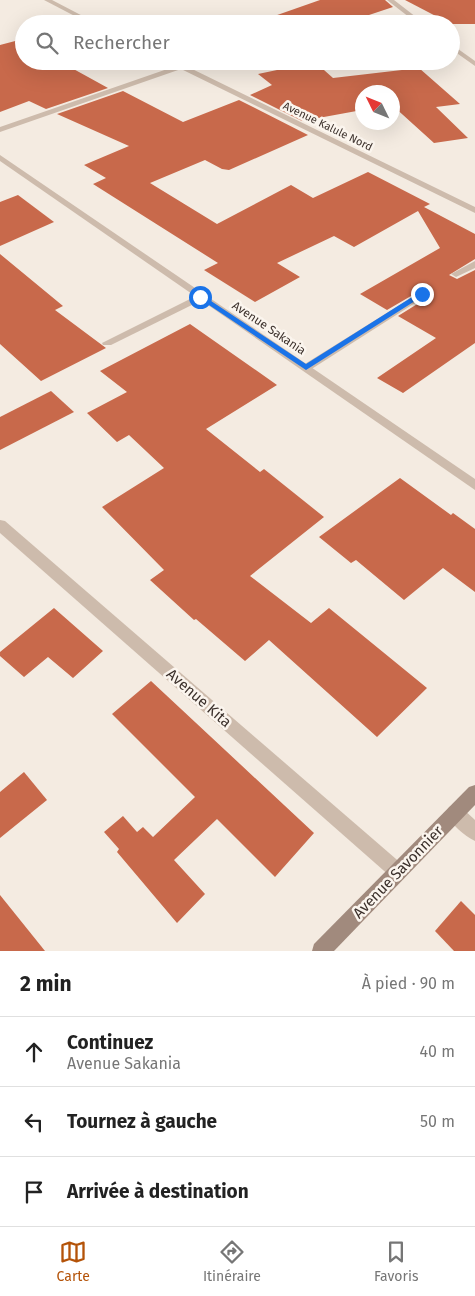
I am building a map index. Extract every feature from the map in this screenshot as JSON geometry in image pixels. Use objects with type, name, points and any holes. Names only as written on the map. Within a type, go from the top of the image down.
[{"type":"street","points":[[47,0],[77,15]]},
{"type":"street","points":[[390,0],[410,15]]},
{"type":"street","points":[[460,53],[475,64]]},
{"type":"street","points":[[0,130],[171,70]]},
{"type":"street","name":"Avenue Kalule Nord","points":[[190,70],[475,210]]},
{"type":"street","name":"Avenue Sakania","points":[[0,157],[200,297],[306,367],[475,485]]},
{"type":"street","points":[[456,274],[475,264]]},
{"type":"street","points":[[306,367],[422,294]]},
{"type":"street","points":[[107,343],[200,297]]},
{"type":"street","name":"Avenue Kita","points":[[0,525],[398,871]]},
{"type":"street","name":"Avenue Savonnier","points":[[321,951],[475,793]]},
{"type":"street","points":[[455,813],[475,832]]},
{"type":"building","points":[[320,0],[385,0],[393,7],[369,15],[277,15]]},
{"type":"building","points":[[405,0],[475,0],[475,24],[460,24],[460,15],[434,15]]},
{"type":"building","points":[[15,41],[15,70],[75,70],[108,88],[46,109],[29,101],[0,112],[0,45]]},
{"type":"building","points":[[277,70],[324,70],[333,78],[402,70],[421,70],[460,104],[436,107],[468,138],[434,143],[400,112],[400,85],[355,85],[355,111],[302,121],[250,95],[272,85],[258,74]]},
{"type":"building","points":[[123,91],[183,122],[239,100],[308,135],[229,170],[222,169],[205,160],[150,183],[217,224],[291,185],[313,198],[368,172],[430,204],[424,207],[475,234],[475,259],[449,275],[457,279],[475,270],[475,343],[403,393],[377,378],[436,338],[398,316],[427,298],[429,293],[423,289],[387,310],[360,294],[440,248],[418,211],[354,247],[334,236],[277,263],[300,277],[255,302],[204,270],[218,263],[93,184],[106,178],[84,165],[129,146],[57,114]]},
{"type":"building","points":[[18,195],[54,222],[0,246],[0,202]]},
{"type":"building","points":[[0,254],[63,306],[55,310],[106,348],[41,381],[0,344]]},
{"type":"building","points":[[190,324],[277,385],[206,429],[260,472],[264,469],[324,517],[250,576],[311,623],[329,608],[427,688],[377,737],[269,640],[245,661],[196,619],[194,620],[150,580],[164,570],[102,507],[164,468],[129,435],[117,442],[87,413],[127,392],[100,371]]},
{"type":"building","points":[[51,391],[74,412],[0,450],[0,417]]},
{"type":"building","points":[[400,478],[451,515],[453,513],[475,529],[475,592],[443,568],[404,600],[356,560],[351,563],[319,537]]},
{"type":"building","points":[[54,608],[103,651],[73,678],[48,657],[24,677],[0,656],[0,652]]},
{"type":"building","points":[[151,681],[314,833],[275,877],[217,819],[174,860],[205,894],[177,923],[117,852],[119,849],[104,832],[123,816],[137,832],[143,827],[153,837],[195,797],[112,714]]},
{"type":"building","points":[[24,772],[47,800],[0,838],[0,792]]},
{"type":"building","points":[[0,895],[45,951],[0,951]]},
{"type":"building","points":[[461,901],[475,915],[475,951],[454,951],[435,931]]},
{"type":"route","points":[[200,297],[306,367],[422,294]]}]
